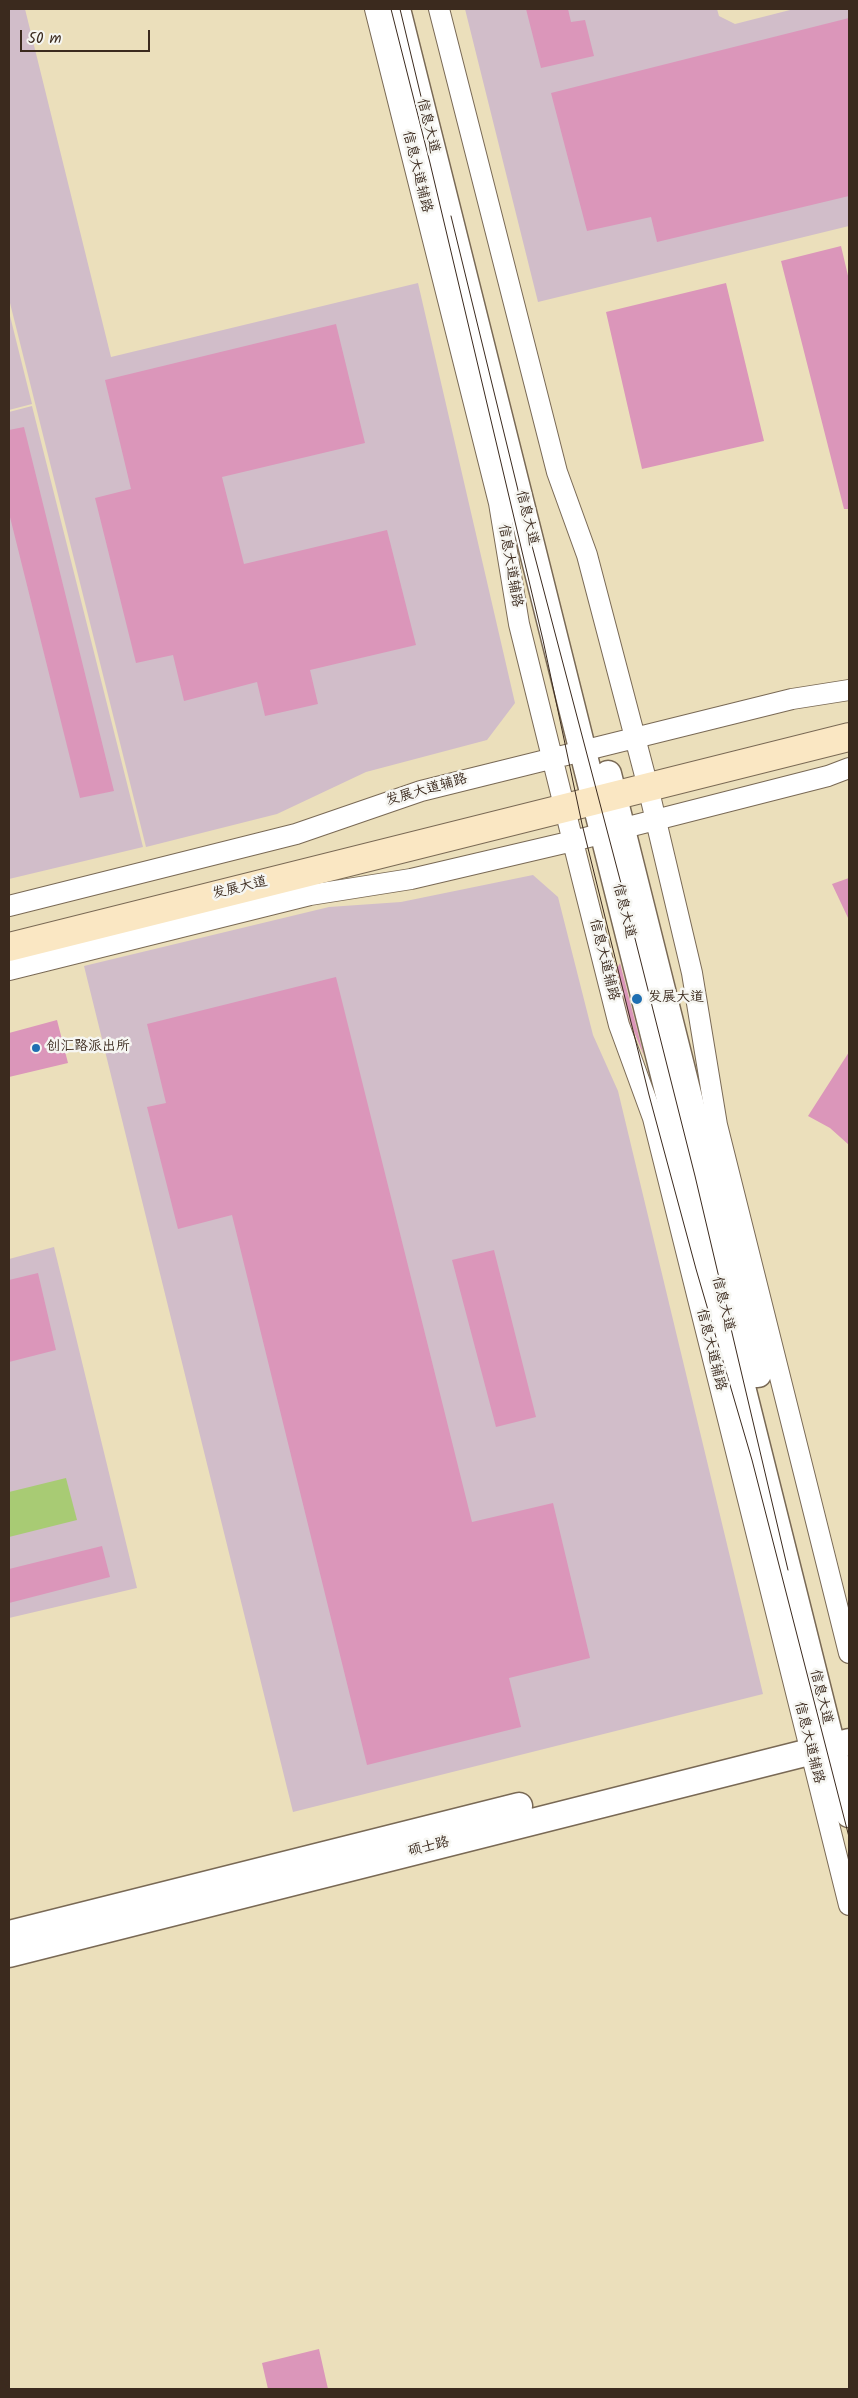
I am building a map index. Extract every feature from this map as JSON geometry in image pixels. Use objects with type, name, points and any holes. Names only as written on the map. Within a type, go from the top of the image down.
[{"type":"main road","name":"发展大道","points":[[9,947],[646,779],[849,719]]},
{"type":"main road","name":"发展大道","points":[[646,779],[849,737]]},
{"type":"main road","name":"发展大道","points":[[9,928],[563,800]]},
{"type":"street","name":"信息大道辅路","points":[[375,9],[498,502],[519,624],[619,1025],[653,1118],[834,1737],[849,1905]]},
{"type":"street","name":"信息大道","points":[[397,9],[593,749]]},
{"type":"street","name":"信息大道","points":[[416,9],[593,749],[834,1737],[849,1814]]},
{"type":"street","points":[[440,9],[557,472],[588,555],[646,779],[692,973],[717,1125],[849,1653]]},
{"type":"street","name":"发展大道辅路","points":[[9,906],[296,834],[421,791],[792,699],[849,690]]},
{"type":"street","points":[[9,970],[310,895],[411,879],[573,841],[828,776],[849,768]]},
{"type":"street","name":"硕士路","points":[[9,1934],[834,1737]]},
{"type":"street","name":"硕士路","points":[[9,1954],[834,1737]]},
{"type":"shaded area","points":[[9,9],[25,9],[111,357],[418,283],[515,703],[487,740],[366,772],[277,814],[146,847],[9,299]]},
{"type":"shaded area","points":[[465,9],[717,9],[719,16],[735,24],[794,9],[849,9],[849,226],[538,302]]},
{"type":"shaded area","points":[[9,312],[32,404],[9,410]]},
{"type":"shaded area","points":[[32,406],[143,847],[9,879],[9,412]]},
{"type":"shaded area","points":[[533,875],[558,897],[593,1035],[618,1091],[763,1694],[293,1812],[84,966],[329,907],[401,902]]},
{"type":"shaded area","points":[[54,1247],[137,1588],[9,1618],[9,1259]]},
{"type":"green space","points":[[66,1478],[77,1520],[9,1537],[9,1492]]},
{"type":"building","points":[[526,9],[568,9],[571,22],[585,20],[594,56],[541,68]]},
{"type":"building","points":[[849,18],[849,196],[657,242],[651,217],[587,231],[551,93]]},
{"type":"building","points":[[841,246],[849,280],[849,509],[844,509],[781,261]]},
{"type":"building","points":[[726,283],[764,441],[642,469],[606,312]]},
{"type":"building","points":[[336,324],[365,443],[222,477],[244,564],[387,530],[416,645],[310,670],[318,704],[265,716],[257,682],[184,701],[173,655],[136,663],[95,498],[131,489],[105,380]]},
{"type":"building","points":[[24,427],[114,791],[80,798],[9,513],[9,430]]},
{"type":"building","points":[[849,878],[849,920],[832,884]]},
{"type":"building","points":[[620,963],[644,1056],[630,1022],[617,969]]},
{"type":"building","points":[[336,977],[472,1522],[553,1503],[590,1658],[509,1678],[521,1727],[367,1765],[232,1215],[178,1229],[147,1107],[166,1103],[147,1024]]},
{"type":"building","name":"创汇路派出所","points":[[57,1020],[68,1063],[9,1077],[9,1033]]},
{"type":"building","points":[[849,1052],[849,1145],[830,1128],[808,1116]]},
{"type":"building","points":[[494,1250],[536,1417],[496,1427],[452,1260]]},
{"type":"building","points":[[38,1273],[56,1350],[9,1362],[9,1280]]},
{"type":"building","points":[[102,1546],[110,1577],[9,1603],[9,1569]]},
{"type":"building","points":[[319,2349],[328,2389],[268,2389],[262,2363]]},
{"type":"tram line","points":[[391,9],[430,163],[543,640],[582,824],[649,1095],[696,1269],[752,1460],[849,1837]]},
{"type":"tram line","points":[[400,9],[424,109]]},
{"type":"tram line","points":[[451,216],[526,523],[623,891],[695,1176],[788,1570]]},
{"type":"place","name":"发展大道","points":[[637,999]]},
{"type":"place","name":"创汇路派出所","points":[[36,1048]]}]
